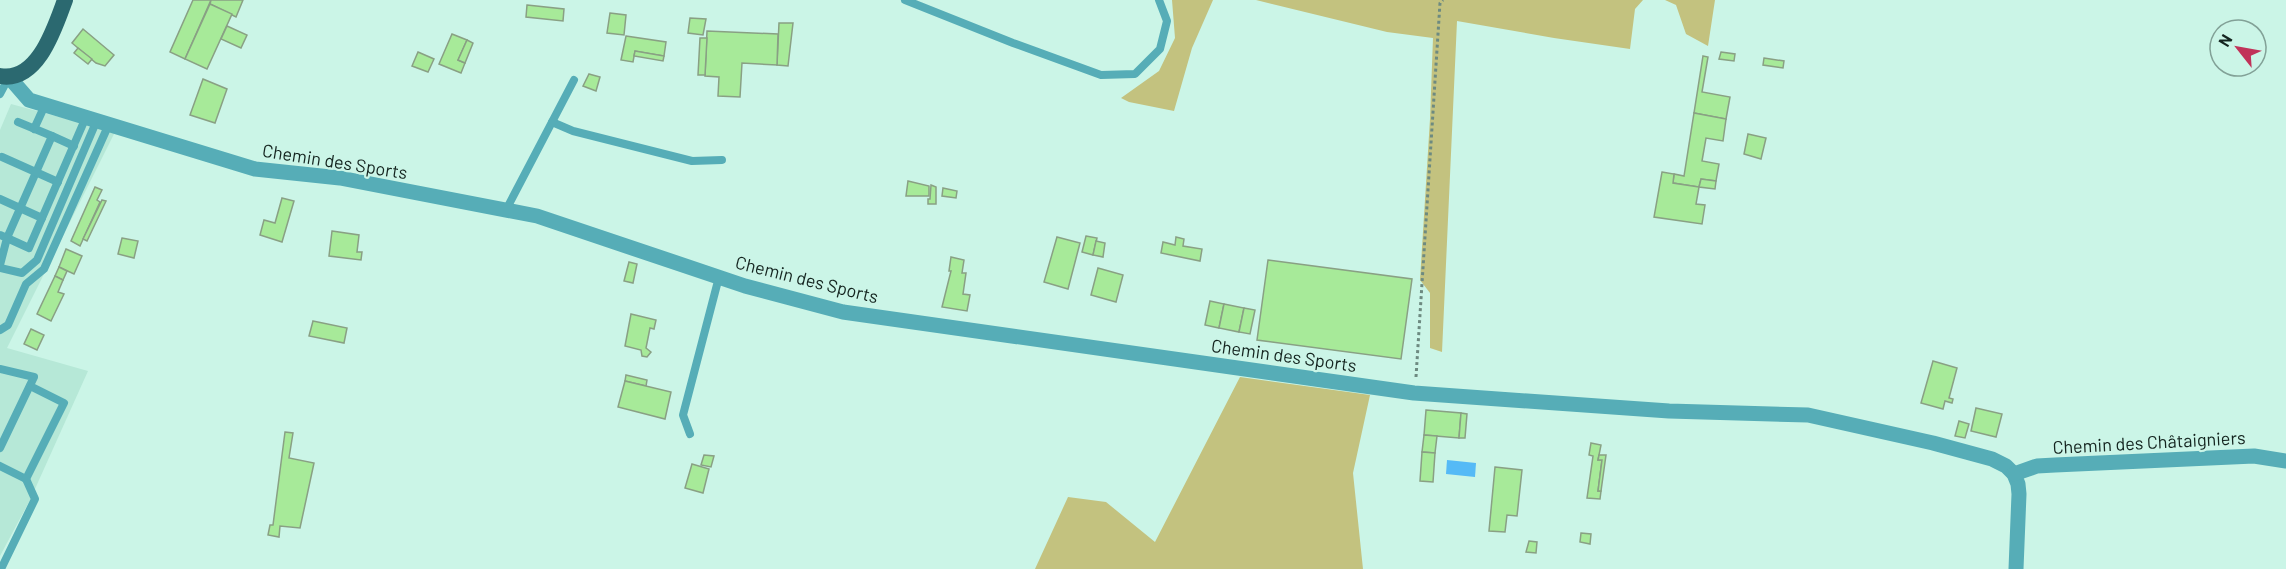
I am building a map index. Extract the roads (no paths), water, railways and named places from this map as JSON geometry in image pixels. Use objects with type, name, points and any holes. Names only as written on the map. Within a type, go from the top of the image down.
[{"type":"main road","points":[[4,76],[24,72],[37,59],[55,27],[65,0]]},
{"type":"street","name":"Chemin des Sports","points":[[4,76],[29,100],[255,169],[340,178],[537,216],[719,277],[843,312],[1414,393],[1669,411],[1808,416],[1933,443],[1992,459],[2006,466],[2014,474]]},
{"type":"street","name":"Chemin des Châtaigniers","points":[[2014,474],[2037,466],[2055,465],[2254,456],[2286,460]]},
{"type":"street","points":[[2014,474],[2019,494],[2016,569]]},
{"type":"lane","points":[[905,0],[1013,44],[1101,75],[1136,74],[1160,49],[1167,21],[1159,0]]},
{"type":"lane","points":[[0,94],[4,76]]},
{"type":"lane","points":[[506,210],[574,80]]},
{"type":"lane","points":[[34,129],[45,105]]},
{"type":"lane","points":[[3,237],[29,248],[74,146],[97,121]]},
{"type":"lane","points":[[52,136],[20,208],[3,237],[0,267],[22,273],[37,260],[97,121]]},
{"type":"lane","points":[[0,330],[8,325],[26,285],[44,269],[97,121]]},
{"type":"lane","points":[[18,122],[74,146]]},
{"type":"lane","points":[[552,122],[573,131],[692,161],[722,160]]},
{"type":"lane","points":[[2,157],[58,182]]},
{"type":"lane","points":[[0,199],[42,218]]},
{"type":"lane","points":[[690,434],[683,415],[719,277]]},
{"type":"lane","points":[[0,369],[34,377],[0,448]]},
{"type":"lane","points":[[26,479],[63,403],[30,386]]},
{"type":"lane","points":[[0,466],[26,479],[35,499],[1,569]]},
{"type":"water","points":[[1447,460],[1476,463],[1475,477],[1446,474]]}]
